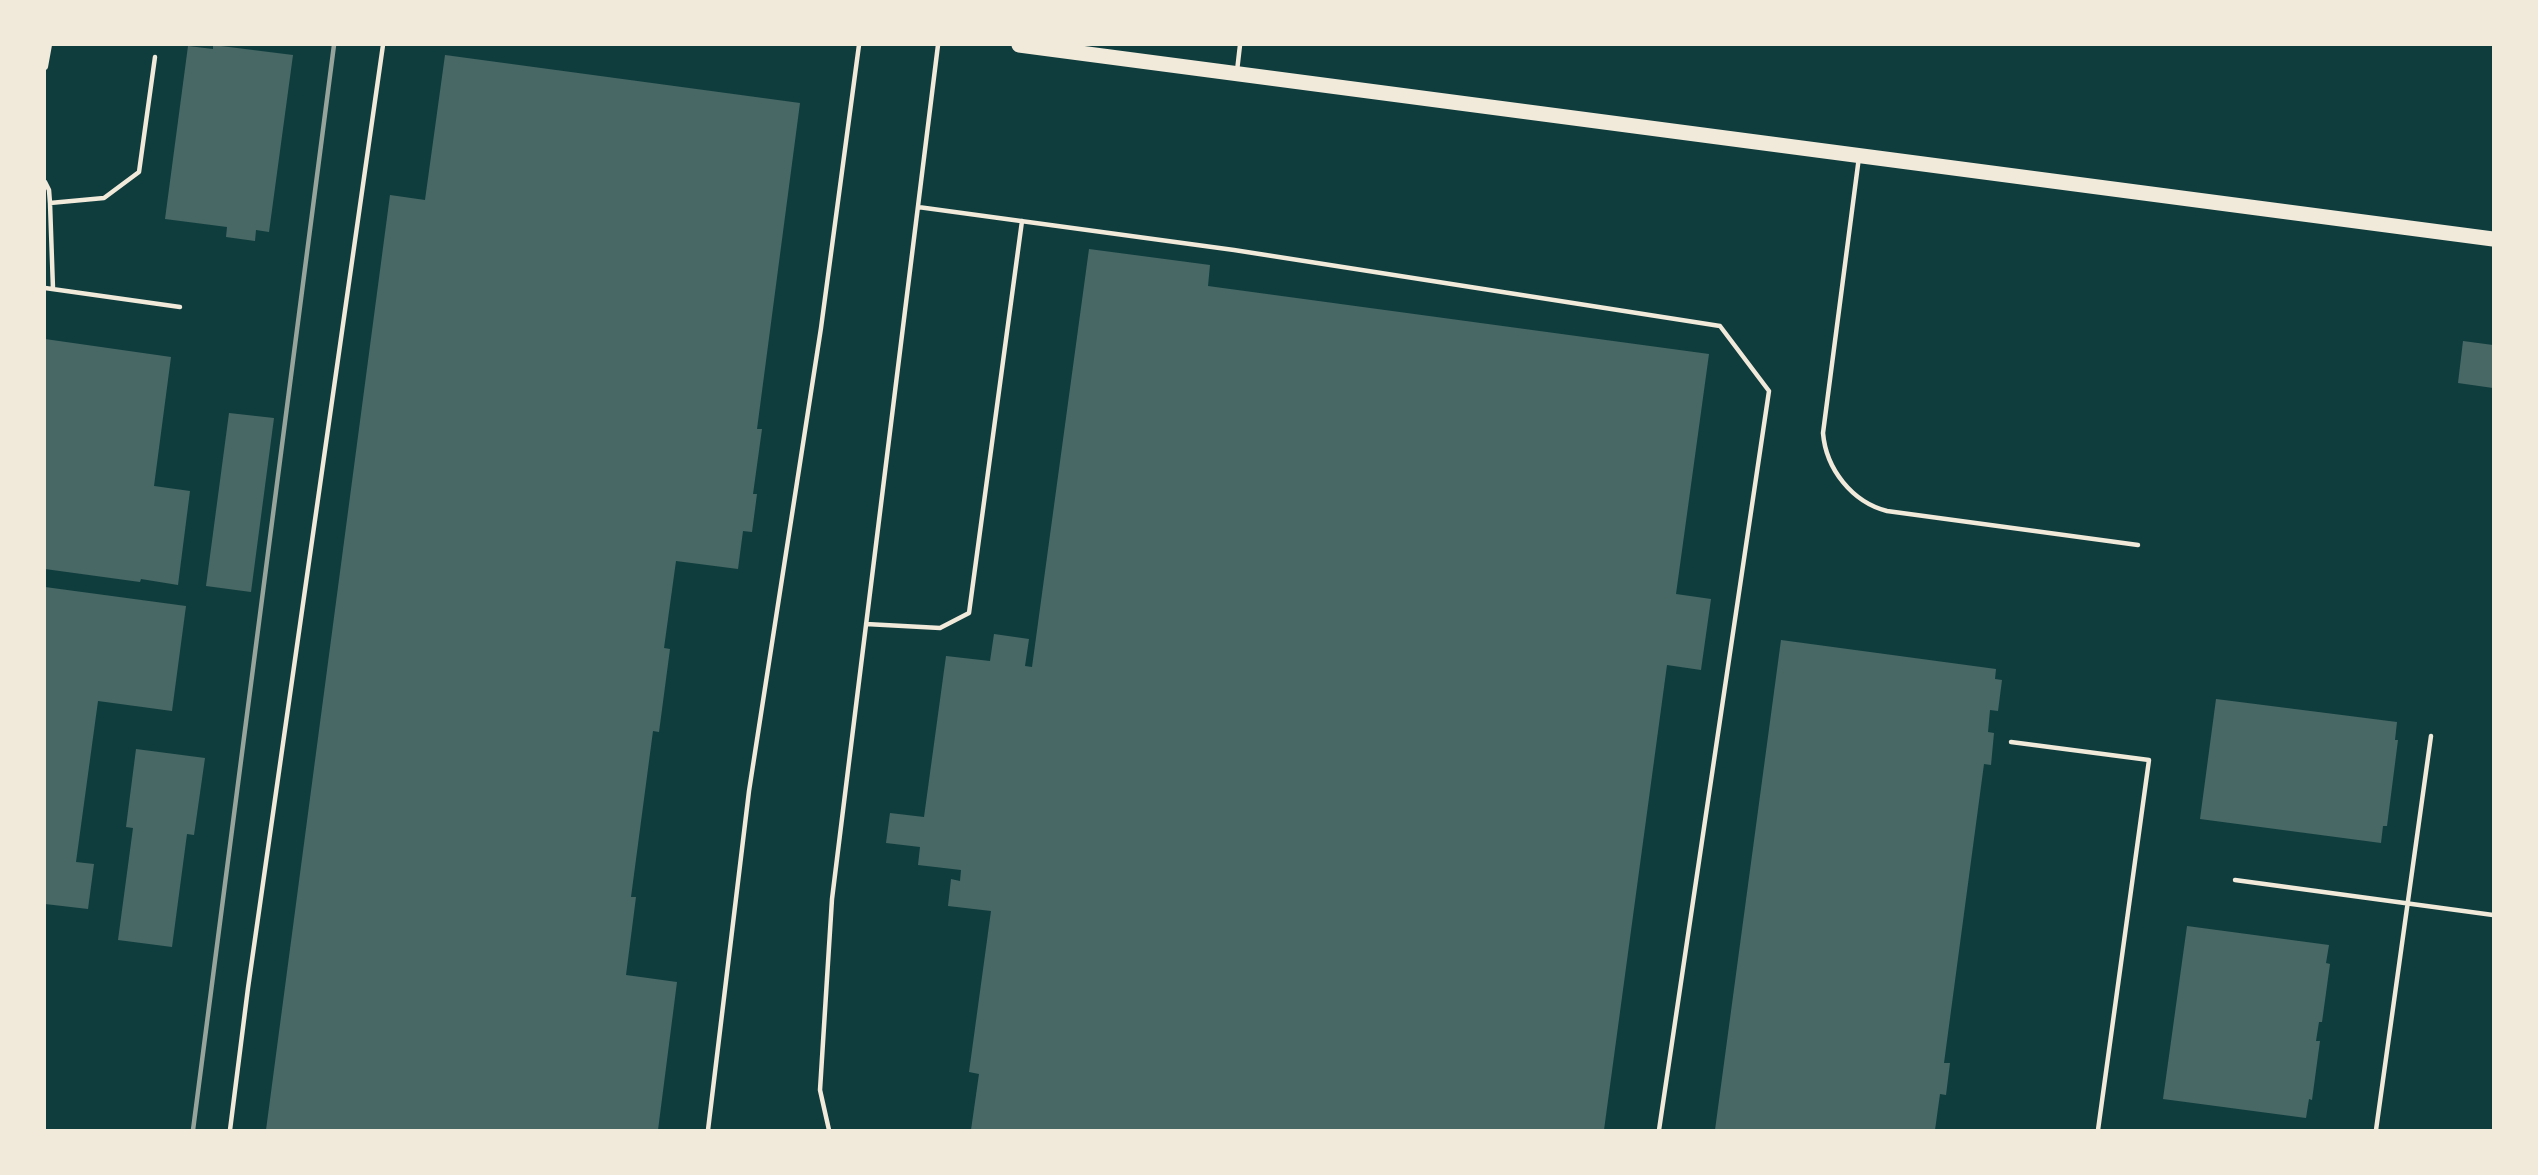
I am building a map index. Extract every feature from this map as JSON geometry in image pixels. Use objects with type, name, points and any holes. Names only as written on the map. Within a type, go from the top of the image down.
[{"type":"main road","points":[[1022,45],[2493,239]]},
{"type":"street","points":[[45,67],[49,45]]},
{"type":"lane","points":[[230,1130],[248,988],[383,45]]},
{"type":"lane","points":[[708,1130],[749,791],[821,328],[859,45]]},
{"type":"lane","points":[[829,1130],[820,1090],[832,899],[938,45]]},
{"type":"lane","points":[[1237,74],[1240,45]]},
{"type":"lane","points":[[50,203],[104,198],[139,172],[155,57]]},
{"type":"lane","points":[[1859,156],[1823,433],[1827,453],[1839,477],[1863,501],[1887,511],[2138,544]]},
{"type":"lane","points":[[45,182],[49,190],[50,203],[53,289]]},
{"type":"lane","points":[[918,207],[1234,250],[1720,326],[1769,391],[1659,1130]]},
{"type":"lane","points":[[866,624],[940,628],[969,613],[1022,221]]},
{"type":"lane","points":[[45,288],[180,307]]},
{"type":"lane","points":[[2376,1130],[2430,736]]},
{"type":"lane","points":[[2011,742],[2149,760],[2098,1130]]},
{"type":"lane","points":[[2235,880],[2493,915]]},
{"type":"building","points":[[213,45],[293,55],[269,232],[256,230],[255,241],[226,237],[227,227],[165,219],[188,46],[213,49]]},
{"type":"building","points":[[445,55],[800,103],[757,429],[762,429],[753,494],[757,494],[752,532],[743,531],[738,569],[676,561],[664,648],[670,649],[659,732],[653,731],[631,897],[636,897],[626,975],[677,982],[658,1130],[266,1130],[390,195],[425,200]]},
{"type":"building","points":[[1089,249],[1210,265],[1208,286],[1709,354],[1676,594],[1711,599],[1701,670],[1667,665],[1604,1130],[971,1130],[979,1074],[969,1072],[991,911],[948,906],[951,879],[960,881],[961,870],[918,865],[920,847],[886,843],[890,813],[924,817],[946,656],[990,661],[994,634],[1029,639],[1025,666],[1032,667]]},
{"type":"building","points":[[45,339],[171,357],[154,486],[190,491],[178,585],[45,569]]},
{"type":"building","points":[[2463,341],[2493,345],[2493,388],[2458,383]]},
{"type":"building","points":[[229,413],[274,418],[251,592],[206,586]]},
{"type":"building","points":[[45,587],[186,606],[172,711],[98,701],[76,862],[94,864],[88,909],[45,904]]},
{"type":"building","points":[[1781,640],[1996,669],[1995,679],[2002,680],[1998,711],[1990,710],[1988,732],[1994,733],[1991,765],[1984,764],[1944,1063],[1950,1063],[1946,1095],[1940,1094],[1935,1130],[1715,1130]]},
{"type":"building","points":[[2216,699],[2397,722],[2395,740],[2398,740],[2387,826],[2383,826],[2381,843],[2200,819]]},
{"type":"building","points":[[136,749],[205,758],[194,835],[187,834],[172,947],[118,940],[133,828],[126,827]]},
{"type":"building","points":[[2187,926],[2329,945],[2326,963],[2330,964],[2322,1022],[2319,1022],[2316,1041],[2320,1041],[2312,1100],[2309,1099],[2306,1118],[2163,1099]]},
{"type":"railway","points":[[193,1130],[334,45]]}]
